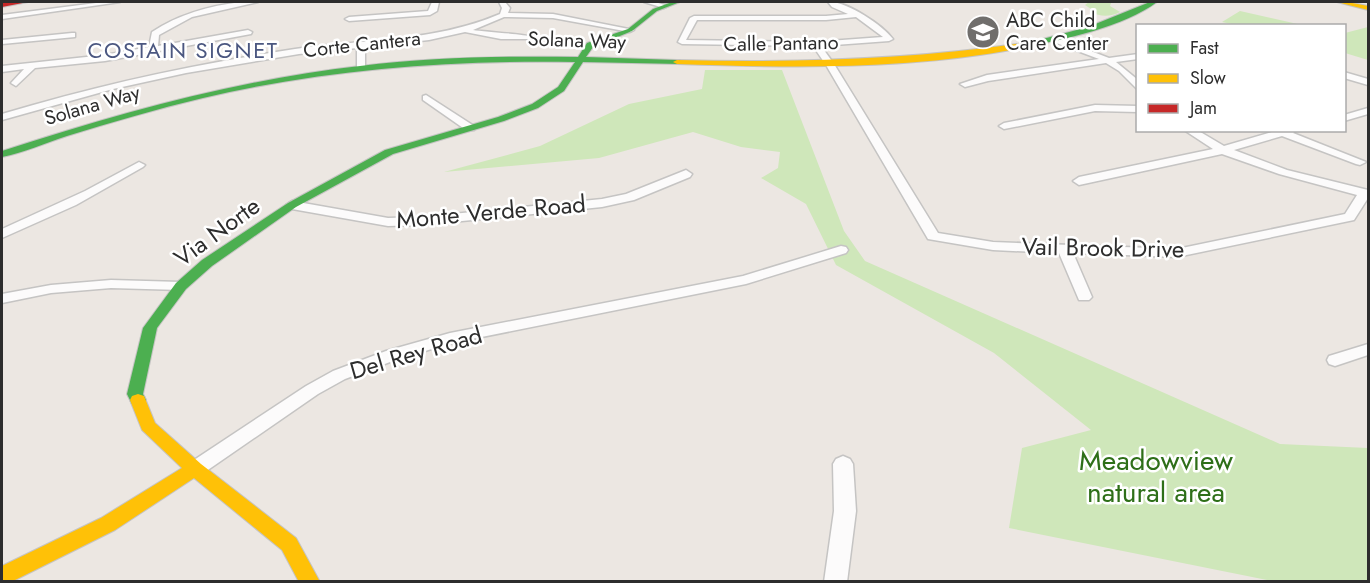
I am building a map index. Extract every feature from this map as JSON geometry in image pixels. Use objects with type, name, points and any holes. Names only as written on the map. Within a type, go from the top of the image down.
[{"type":"street","points":[[2,4],[8,2]]},
{"type":"street","points":[[2,4],[25,2]]},
{"type":"street","points":[[2,17],[116,2]]},
{"type":"street","points":[[153,50],[155,34],[172,22],[208,10],[254,2]]},
{"type":"street","points":[[349,19],[430,13],[433,11],[435,2]]},
{"type":"street","points":[[648,2],[671,4]]},
{"type":"street","points":[[832,2],[856,15]]},
{"type":"street","name":"Solana Way","points":[[2,154],[116,117],[204,95],[291,77],[361,67],[476,58],[721,64],[830,64],[971,53],[1054,39],[1118,20],[1154,2]]},
{"type":"street","points":[[1340,2],[1368,6]]},
{"type":"street","points":[[1354,2],[1368,6]]},
{"type":"street","points":[[504,8],[630,30],[641,24],[655,10],[671,4]]},
{"type":"street","name":"Corte Cantera","points":[[2,117],[89,92],[201,67],[275,54],[468,31],[504,8]]},
{"type":"street","name":"Calle Pantano","points":[[856,15],[889,39],[815,44],[689,44],[682,42],[681,39],[694,18],[803,18],[856,15]]},
{"type":"street","name":"Via Norte","points":[[310,582],[289,544],[195,469],[148,426],[135,393],[150,328],[181,285],[207,263],[292,205],[389,152],[535,106],[561,89],[590,45],[630,30]]},
{"type":"street","points":[[468,31],[501,38],[527,37]]},
{"type":"street","points":[[2,69],[105,58],[248,32]]},
{"type":"street","points":[[2,42],[72,34]]},
{"type":"street","points":[[1054,39],[1105,59],[1128,75],[1136,86]]},
{"type":"street","points":[[361,44],[361,67]]},
{"type":"street","points":[[815,44],[830,64]]},
{"type":"street","points":[[964,84],[987,78],[1136,56]]},
{"type":"street","name":"Vail Brook Drive","points":[[830,64],[933,236],[993,246],[1177,252],[1349,217],[1367,193]]},
{"type":"street","points":[[16,83],[32,66]]},
{"type":"street","points":[[1346,76],[1368,82]]},
{"type":"street","points":[[426,98],[470,128]]},
{"type":"street","points":[[1004,126],[1095,108],[1136,109]]},
{"type":"street","points":[[1346,118],[1365,114]]},
{"type":"street","points":[[1192,132],[1223,150],[1283,172],[1367,193]]},
{"type":"street","points":[[1079,181],[1223,150],[1287,132],[1360,162]]},
{"type":"street","points":[[2,234],[116,181],[139,165]]},
{"type":"street","name":"Monte Verde Road","points":[[292,205],[388,222],[422,221],[602,203],[630,197],[686,174]]},
{"type":"street","points":[[1064,248],[1084,297]]},
{"type":"street","name":"Del Rey Road","points":[[2,576],[108,524],[312,390],[339,375],[392,355],[450,338],[746,280],[841,250]]},
{"type":"street","points":[[2,298],[71,287],[111,284],[181,285]]},
{"type":"street","points":[[1335,360],[1368,349]]},
{"type":"street","points":[[835,582],[845,511],[843,464]]},
{"type":"green space","points":[[1089,2],[1108,2],[1120,12],[1105,16],[1094,14],[1085,5]]},
{"type":"green space","points":[[1240,11],[1298,24],[1231,24],[1222,22]]},
{"type":"green space","points":[[1368,27],[1368,60],[1346,53],[1346,33]]},
{"type":"green space","name":"Meadowview natural area","points":[[705,70],[782,70],[844,231],[865,261],[1280,444],[1368,448],[1368,581],[1272,581],[1009,528],[1022,448],[1091,430],[994,353],[836,265],[806,204],[761,178],[778,168],[780,152],[741,147],[693,132],[599,158],[444,172],[540,146],[629,104],[702,89]]},
{"type":"traffic: fast","points":[[138,400],[135,394],[150,328],[181,286],[207,263],[292,205],[389,152],[501,119],[535,106],[561,89],[590,45],[630,30],[655,10],[677,2]]},
{"type":"traffic: fast","points":[[1024,45],[1091,28],[1154,2]]},
{"type":"traffic: fast","points":[[2,154],[154,108],[256,84],[308,75],[413,63],[479,60],[677,62]]},
{"type":"traffic: slow","points":[[1340,2],[1368,8]]},
{"type":"traffic: slow","points":[[677,62],[764,64],[894,60],[1024,45]]},
{"type":"traffic: slow","points":[[138,400],[148,426],[195,469],[289,544],[310,582]]},
{"type":"traffic: slow","points":[[2,576],[108,524],[195,469]]},
{"type":"traffic: jam","points":[[2,5],[25,2]]},
{"type":"place","name":"ABC Child Care Center","points":[[983,32]]},
{"type":"district","name":"COSTAIN SIGNET","points":[[183,50]]}]
